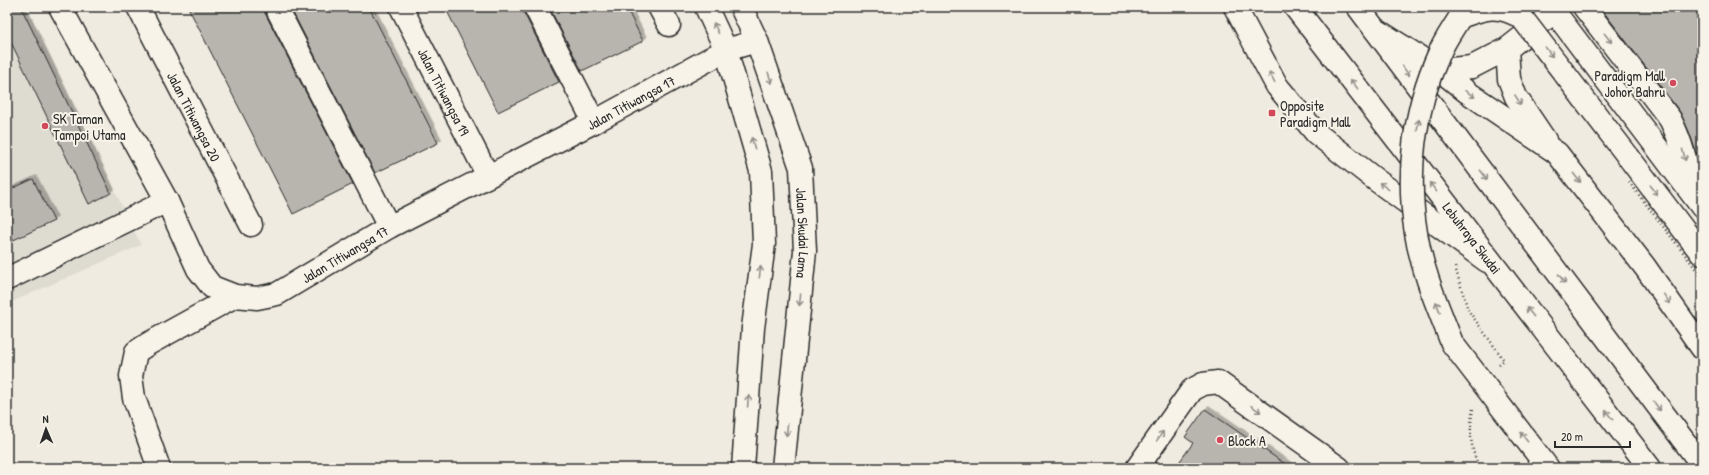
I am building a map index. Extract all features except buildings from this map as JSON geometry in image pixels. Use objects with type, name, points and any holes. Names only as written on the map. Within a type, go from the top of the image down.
[{"type":"main road","name":"Jalan Titiwangsa 17","points":[[60,7],[167,201],[198,269],[212,286],[235,296],[257,298],[277,294],[389,227],[594,122],[726,50],[757,41]]},
{"type":"main road","name":"Jalan Titiwangsa 20","points":[[138,7],[251,225]]},
{"type":"main road","points":[[276,7],[389,227]]},
{"type":"main road","name":"Jalan Titiwangsa 19","points":[[401,7],[488,176]]},
{"type":"main road","points":[[535,7],[594,122]]},
{"type":"main road","points":[[706,7],[726,50],[761,171],[764,244],[753,328],[744,468]]},
{"type":"main road","name":"Jalan Skudai Lama","points":[[741,7],[757,41],[801,168],[805,251],[783,468]]},
{"type":"main road","points":[[1235,7],[1277,86],[1316,133],[1376,180],[1495,267]]},
{"type":"main road","name":"Lebuhraya Skudai","points":[[1295,7],[1650,468]]},
{"type":"main road","points":[[1358,7],[1702,465]]},
{"type":"main road","points":[[1584,7],[1670,119],[1679,137],[1686,158],[1697,201]]},
{"type":"main road","points":[[1548,468],[1452,343],[1430,286],[1416,234],[1411,191],[1414,144],[1424,96],[1439,53],[1465,12],[1496,8],[1509,10],[1522,18],[1629,169],[1702,254]]},
{"type":"main road","points":[[1440,70],[1472,67],[1507,49],[1552,10],[1697,201]]},
{"type":"main road","points":[[1374,29],[1440,70],[1467,92],[1557,153],[1645,267],[1702,348]]},
{"type":"main road","points":[[1507,49],[1509,79],[1516,97],[1551,149]]},
{"type":"main road","points":[[7,279],[167,201]]},
{"type":"main road","points":[[159,468],[134,398],[131,376],[136,352],[235,296]]},
{"type":"main road","points":[[1137,468],[1192,390],[1204,384],[1218,382],[1339,468]]},
{"type":"path","points":[[1629,169],[1702,277]]},
{"type":"path","points":[[1468,310],[1504,360],[1494,367]]},
{"type":"shaded area","name":"SK Taman Tampoi Utama","points":[[7,7],[26,7],[141,245],[7,304]]},
{"type":"place","name":"Paradigm Mall Johor Bahru","points":[[1673,83]]},
{"type":"place","name":"Opposite Paradigm Mall","points":[[1272,113]]},
{"type":"place","name":"SK Taman Tampoi Utama","points":[[45,126]]},
{"type":"place","name":"Block A","points":[[1220,440]]}]
